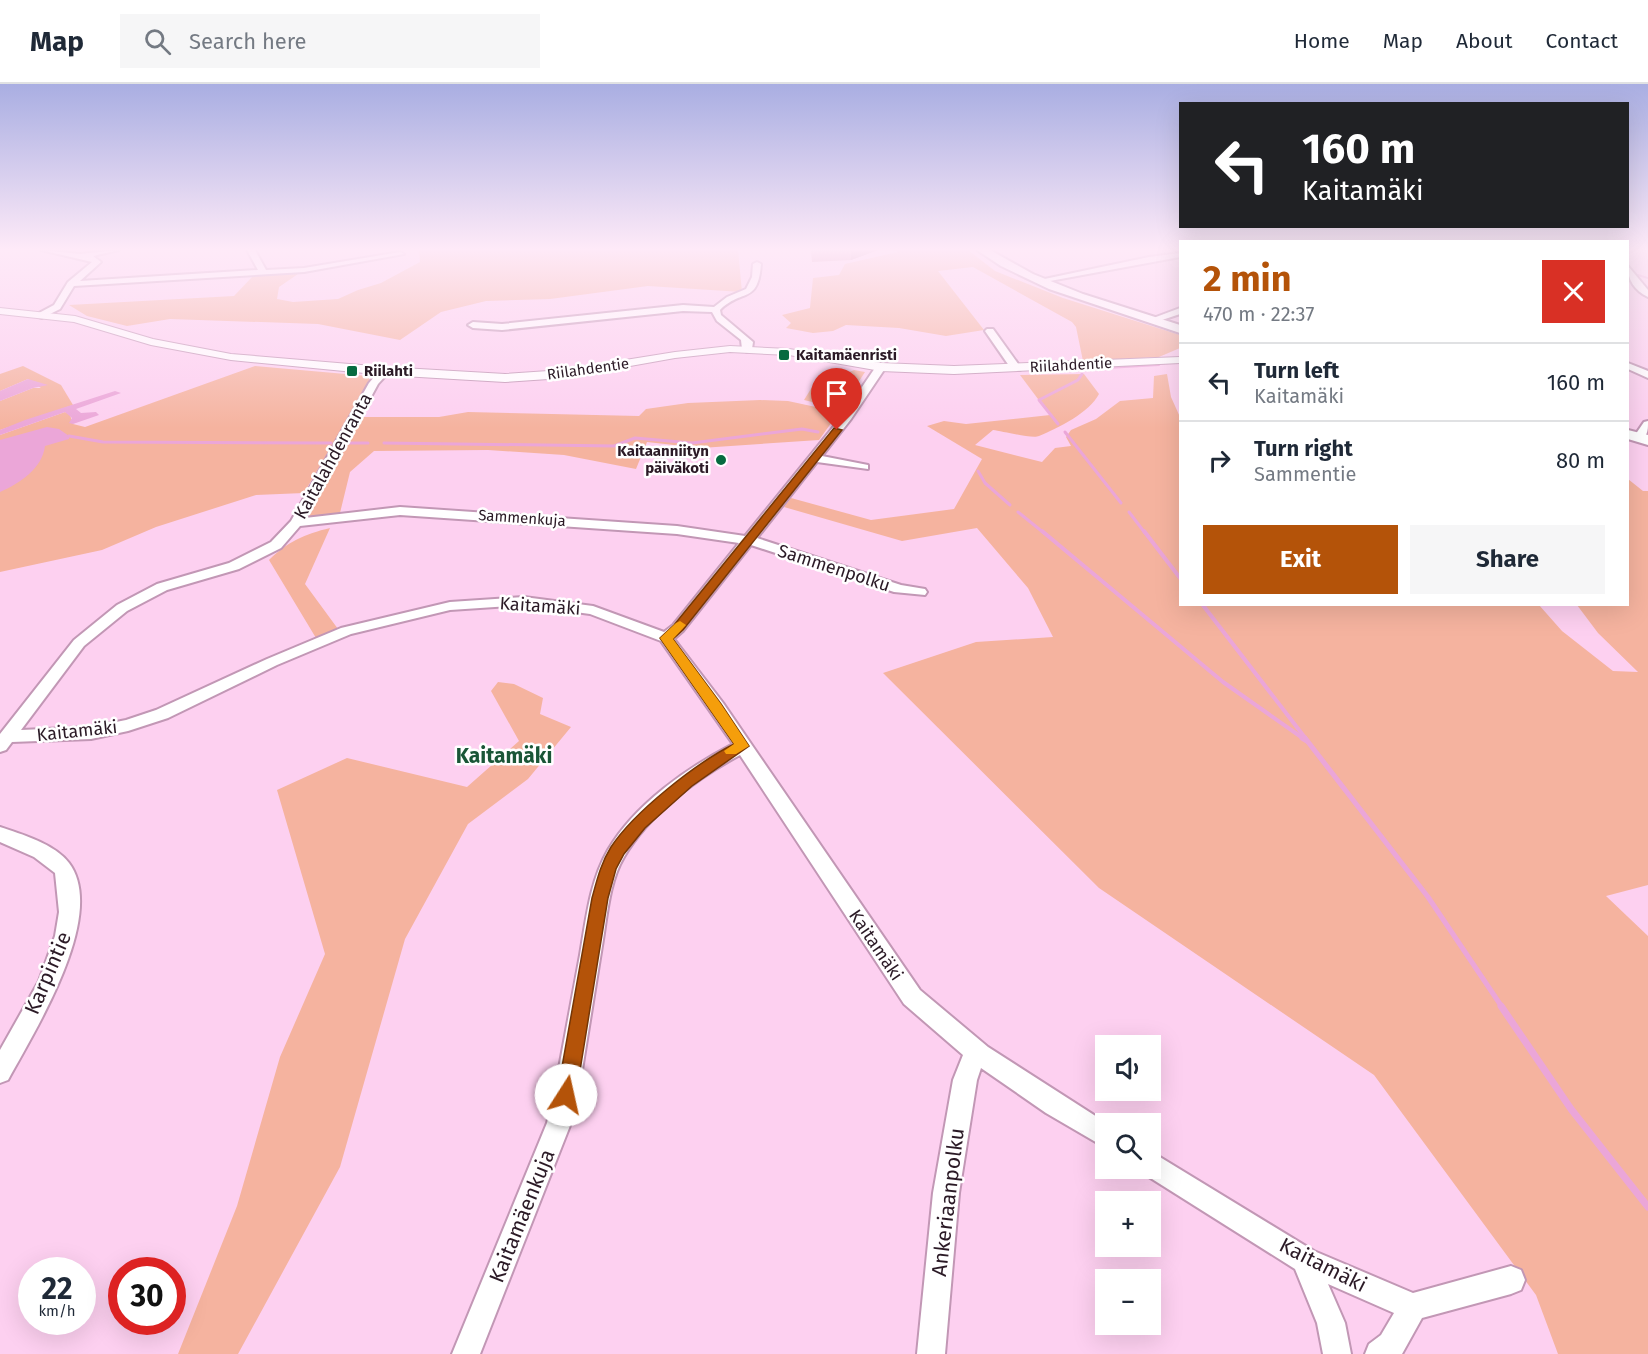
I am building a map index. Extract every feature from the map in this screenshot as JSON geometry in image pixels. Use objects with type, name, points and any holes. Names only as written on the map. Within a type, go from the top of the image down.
[{"type":"main road","points":[[1118,309],[1179,329]]},
{"type":"street","points":[[42,315],[50,309]]},
{"type":"street","points":[[473,325],[502,327],[671,309]]},
{"type":"street","points":[[704,309],[716,310],[717,316],[745,338],[748,342],[747,349]]},
{"type":"street","name":"Riilahdentie","points":[[0,311],[75,319],[151,342],[192,351],[385,371],[505,378],[543,376],[701,351],[747,349],[789,352],[881,367],[954,370],[1179,360]]},
{"type":"street","points":[[1153,320],[1179,311]]},
{"type":"street","points":[[990,331],[1016,368]]},
{"type":"street","points":[[1629,366],[1648,375]]},
{"type":"street","points":[[666,638],[678,628],[815,458],[863,396],[881,367]]},
{"type":"street","name":"Kaitalahdenranta","points":[[5,741],[79,643],[122,608],[162,587],[234,566],[256,557],[276,544],[296,523],[374,382],[385,371]]},
{"type":"street","points":[[1638,438],[1648,424]]},
{"type":"street","points":[[815,458],[864,467]]},
{"type":"street","name":"Sammenkuja","points":[[296,523],[370,513],[423,512],[654,528],[748,540]]},
{"type":"street","name":"Sammenpolku","points":[[748,540],[899,589],[920,592]]},
{"type":"street","name":"Kaitamäki","points":[[5,741],[91,733],[128,725],[162,714],[272,662],[346,631],[450,606],[504,601],[567,605],[615,616],[666,638],[717,707],[912,997],[938,1023],[975,1052],[1095,1129]]},
{"type":"street","name":"Kaitamäenkuja","points":[[466,1354],[559,1123],[566,1095],[600,898],[608,869],[618,850],[648,816],[713,762],[742,746]]},
{"type":"street","name":"Karpintie","points":[[0,834],[47,857],[62,868],[70,903],[69,926],[60,954],[42,994],[0,1071]]},
{"type":"street","name":"Ankeriaanpolku","points":[[931,1354],[946,1193],[965,1080],[975,1052]]},
{"type":"street","name":"Kaitamäki","points":[[1161,1170],[1305,1260],[1413,1307]]},
{"type":"street","points":[[1305,1260],[1330,1323],[1336,1354]]},
{"type":"street","points":[[1379,1354],[1391,1345],[1413,1307],[1511,1280]]},
{"type":"shaded area","points":[[76,309],[452,309],[441,312],[400,340],[318,324],[170,319],[127,326],[87,316]]},
{"type":"shaded area","points":[[805,309],[968,309],[984,330],[946,336],[899,328],[846,325],[833,331],[813,333],[786,328],[791,323],[782,315]]},
{"type":"shaded area","points":[[1049,309],[1099,309],[1179,335],[1179,348],[1159,357],[1083,361],[1076,327],[1072,322]]},
{"type":"shaded area","points":[[23,366],[61,385],[73,405],[0,430],[0,401],[33,388],[41,388],[28,379],[0,391],[0,374]]},
{"type":"shaded area","points":[[255,366],[368,376],[370,381],[304,493],[256,495],[156,527],[102,550],[0,572],[0,435],[65,412],[70,415],[73,424],[85,427]]},
{"type":"shaded area","points":[[854,370],[865,372],[841,409],[804,400],[814,384],[835,384],[837,382],[835,378]]},
{"type":"shaded area","points":[[1084,374],[1099,394],[1088,407],[1072,419],[1039,436],[1024,436],[993,430],[975,445],[1042,462],[1055,448],[1071,446],[1066,437],[1071,430],[1096,419],[1120,401],[1153,398],[1154,376],[1167,374],[1171,397],[1179,415],[1179,606],[1540,606],[1562,631],[1613,671],[1638,672],[1598,633],[1578,606],[1629,606],[1629,480],[1643,491],[1648,491],[1648,885],[1606,896],[1648,936],[1648,1354],[1558,1354],[1536,1295],[1374,1075],[1099,888],[883,673],[976,642],[1053,637],[1028,588],[977,528],[902,541],[784,507],[791,498],[871,520],[954,509],[982,459],[927,426],[944,421],[966,424],[1050,415],[1020,375]]},
{"type":"shaded area","points":[[28,379],[48,385],[33,388],[0,401],[0,391]]},
{"type":"shaded area","points":[[115,391],[121,393],[76,409],[81,413],[96,412],[99,415],[73,424],[69,423],[72,418],[65,412],[0,435],[0,430],[25,420]]},
{"type":"shaded area","points":[[788,401],[839,412],[819,440],[701,448],[647,442],[636,469],[564,455],[488,450],[374,451],[350,472],[340,513],[304,520],[360,417],[439,417],[468,412],[639,416],[646,409],[688,403]]},
{"type":"shaded area","points":[[47,427],[59,429],[69,436],[69,439],[45,446],[40,462],[35,468],[22,480],[0,492],[0,440]]},
{"type":"shaded area","points":[[330,528],[305,584],[338,629],[316,638],[269,560],[297,539]]},
{"type":"shaded area","points":[[498,682],[514,684],[543,698],[540,714],[571,727],[528,779],[468,824],[405,939],[340,1167],[238,1354],[178,1354],[237,1206],[280,1057],[325,954],[277,790],[347,758],[467,787],[519,741],[491,691]]},
{"type":"waterway","points":[[1107,368],[1159,365]]},
{"type":"waterway","points":[[1058,424],[1039,400],[1078,380],[1082,374]]},
{"type":"waterway","points":[[384,443],[614,446],[635,438],[692,443],[802,429],[818,432]]},
{"type":"waterway","points":[[1065,432],[1121,503]]},
{"type":"waterway","points":[[69,436],[103,442],[331,443]]},
{"type":"waterway","points":[[348,443],[368,443]]},
{"type":"waterway","points":[[978,471],[985,483],[1010,505]]},
{"type":"waterway","points":[[1018,512],[1044,533]]},
{"type":"waterway","points":[[1129,512],[1145,533]]},
{"type":"waterway","points":[[1042,531],[1223,682],[1304,739]]},
{"type":"waterway","points":[[1144,531],[1179,577]]},
{"type":"waterway","points":[[1204,606],[1306,739]]},
{"type":"waterway","points":[[1302,738],[1307,741]]},
{"type":"waterway","points":[[1305,738],[1428,897],[1502,1007]]},
{"type":"waterway","points":[[1501,1006],[1571,1109],[1648,1207]]},
{"type":"slow traffic","points":[[680,625],[666,638],[717,707],[742,746],[731,751]]},
{"type":"place","name":"Kaitamäenristi","points":[[784,355]]},
{"type":"place","name":"Riilahti","points":[[352,371]]},
{"type":"place","name":"Kaitaanniityn päiväkoti","points":[[721,460]]},
{"type":"district","name":"Kaitamäki","points":[[504,756]]},
{"type":"route","points":[[566,1095],[600,898],[608,869],[618,850],[639,824],[687,782],[722,756],[742,746],[717,707],[666,638],[678,628],[837,430]]}]
